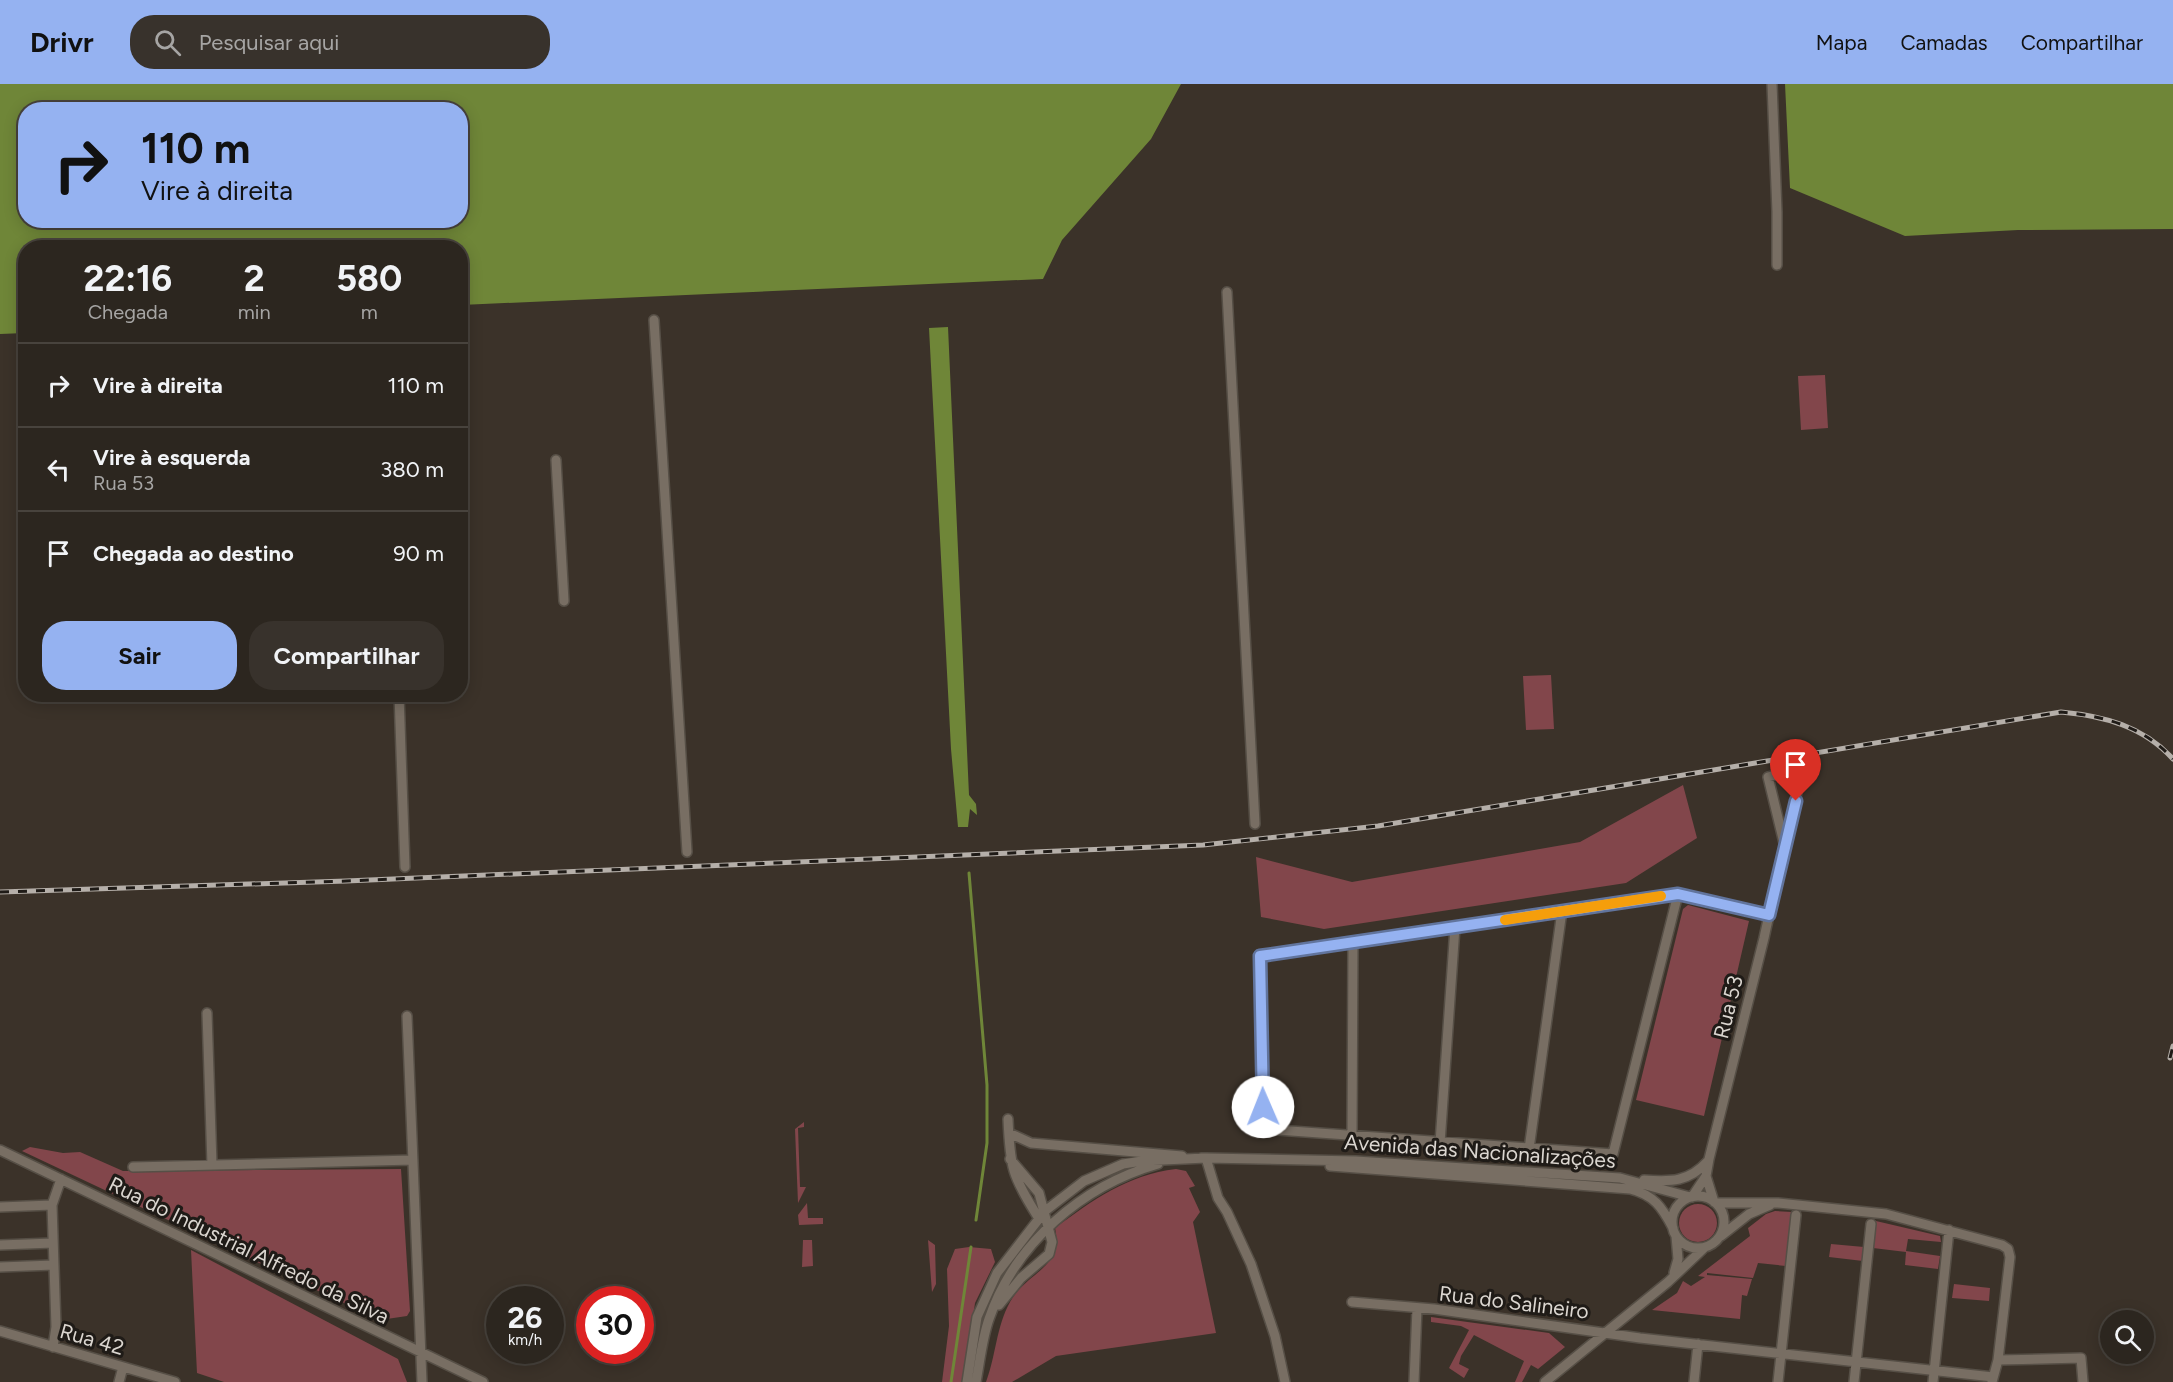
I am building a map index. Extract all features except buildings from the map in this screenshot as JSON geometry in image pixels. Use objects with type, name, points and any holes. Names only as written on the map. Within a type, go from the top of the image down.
[{"type":"street","points":[[1772,84],[1777,265]]},
{"type":"street","points":[[1227,291],[1255,824]]},
{"type":"street","points":[[654,320],[687,852]]},
{"type":"street","points":[[556,460],[564,601]]},
{"type":"street","points":[[399,702],[405,867]]},
{"type":"street","name":"Rua 53","points":[[1691,1197],[1706,1176],[1709,1159],[1769,915],[1796,801],[1800,768],[1768,777],[1785,847]]},
{"type":"street","points":[[1678,894],[1613,1154],[1264,1129],[1260,956],[1678,894],[1769,915]]},
{"type":"street","points":[[1529,1149],[1562,911]]},
{"type":"street","points":[[1440,1143],[1455,927]]},
{"type":"street","points":[[1352,1137],[1353,942]]},
{"type":"street","points":[[207,1013],[212,1165]]},
{"type":"street","points":[[407,1016],[422,1382]]},
{"type":"street","points":[[989,1318],[1016,1283],[1049,1254],[1052,1242],[1049,1226],[1014,1176],[1010,1159],[1008,1119]]},
{"type":"street","points":[[1009,1133],[1031,1143],[1206,1158],[1218,1198],[1251,1264],[1275,1336],[1285,1382]]},
{"type":"street","name":"Rua do Industrial Alfredo da Silva","points":[[0,1150],[483,1382]]},
{"type":"street","name":"Avenida das Nacionalizações","points":[[967,1382],[974,1329],[981,1303],[997,1273],[1042,1214],[1097,1173],[1142,1161],[1206,1158],[1367,1161],[1631,1179],[1691,1197]]},
{"type":"street","points":[[1010,1159],[1037,1189],[1042,1214]]},
{"type":"street","name":"Avenida das Nacionalizações","points":[[1265,1159],[1630,1189],[1648,1196],[1659,1204],[1674,1232]]},
{"type":"street","points":[[1631,1179],[1681,1180],[1696,1173],[1709,1159]]},
{"type":"street","points":[[133,1167],[413,1160]]},
{"type":"street","name":"Avenida das Nacionalizações","points":[[976,1382],[989,1318],[1004,1284],[1049,1226],[1105,1184],[1130,1172],[1166,1161]]},
{"type":"street","name":"Rua 53","points":[[1706,1176],[1715,1203]]},
{"type":"street","points":[[53,1347],[56,1327],[52,1205],[61,1179]]},
{"type":"street","points":[[1668,1282],[1678,1258],[1674,1232],[1674,1213],[1678,1206],[1691,1197],[1708,1198],[1715,1203],[1723,1216],[1724,1224],[1719,1238]]},
{"type":"street","points":[[1715,1203],[1778,1203],[1886,1214],[2002,1245],[2008,1249],[2010,1257],[1998,1360],[1993,1379]]},
{"type":"street","points":[[1545,1382],[1668,1282],[1704,1248],[1749,1214],[1778,1203]]},
{"type":"street","points":[[0,1207],[52,1205]]},
{"type":"street","points":[[1778,1382],[1796,1215]]},
{"type":"street","points":[[1854,1382],[1871,1224]]},
{"type":"street","points":[[1933,1382],[1949,1230]]},
{"type":"street","points":[[1674,1232],[1688,1246],[1704,1248]]},
{"type":"street","points":[[0,1245],[53,1243]]},
{"type":"street","points":[[0,1267],[54,1265]]},
{"type":"street","name":"Rua do Salineiro","points":[[1353,1302],[1934,1370],[1993,1379]]},
{"type":"street","name":"Rua do Salineiro","points":[[1414,1382],[1417,1308]]},
{"type":"street","name":"Rua 42","points":[[0,1331],[175,1382]]},
{"type":"street","points":[[1694,1382],[1698,1344]]},
{"type":"street","points":[[1998,1360],[2080,1358],[2083,1382]]},
{"type":"street","points":[[119,1382],[123,1367]]},
{"type":"shaded area","points":[[0,84],[1181,84],[1151,139],[1062,240],[1043,279],[468,305],[468,240],[18,240],[18,333],[0,334]]},
{"type":"shaded area","points":[[1785,84],[2173,84],[2173,229],[2018,230],[1905,236],[1790,188]]},
{"type":"shaded area","points":[[948,327],[969,795],[976,804],[977,815],[970,809],[968,827],[958,827],[951,749],[929,328]]},
{"type":"shaded area","points":[[1825,375],[1828,428],[1801,430],[1798,376]]},
{"type":"shaded area","points":[[1551,675],[1554,729],[1526,730],[1523,676]]},
{"type":"shaded area","points":[[1683,785],[1697,838],[1626,883],[1324,929],[1261,917],[1256,857],[1352,882],[1580,842]]},
{"type":"shaded area","points":[[1688,905],[1749,921],[1704,1116],[1636,1100],[1683,909]]},
{"type":"shaded area","points":[[804,1122],[804,1127],[798,1128],[800,1187],[806,1187],[798,1203],[795,1129]]},
{"type":"shaded area","points":[[30,1147],[63,1153],[80,1152],[123,1171],[401,1169],[410,1311],[407,1316],[380,1320],[22,1151]]},
{"type":"shaded area","points":[[1176,1169],[1186,1171],[1195,1186],[1189,1188],[1200,1212],[1193,1222],[1216,1333],[1056,1356],[1012,1382],[986,1382],[1005,1312],[1017,1292],[1049,1261],[1056,1242],[1055,1228],[1111,1190],[1142,1177]]},
{"type":"shaded area","points":[[807,1203],[808,1218],[823,1218],[823,1224],[799,1225],[798,1215]]},
{"type":"shaded area","points":[[1698,1204],[1711,1210],[1717,1223],[1711,1236],[1698,1242],[1685,1236],[1679,1223],[1685,1210]]},
{"type":"shaded area","points":[[1775,1211],[1792,1212],[1786,1266],[1758,1263],[1753,1278],[1707,1273],[1707,1275],[1752,1279],[1747,1296],[1742,1295],[1740,1319],[1652,1310],[1677,1293],[1683,1281],[1691,1286],[1705,1277],[1698,1276],[1750,1236],[1748,1228],[1766,1214]]},
{"type":"shaded area","points":[[1876,1221],[1940,1236],[1941,1242],[1908,1239],[1906,1251],[1940,1256],[1938,1269],[1905,1265],[1906,1252],[1873,1248]]},
{"type":"shaded area","points":[[803,1240],[812,1240],[813,1266],[802,1267]]},
{"type":"shaded area","points":[[928,1240],[935,1245],[936,1284],[932,1292]]},
{"type":"shaded area","points":[[1831,1244],[1864,1247],[1863,1261],[1829,1257]]},
{"type":"shaded area","points":[[969,1247],[991,1249],[995,1262],[975,1303],[964,1382],[942,1382],[949,1326],[947,1269],[955,1249]]},
{"type":"shaded area","points":[[191,1250],[398,1359],[407,1382],[224,1382],[197,1373]]},
{"type":"shaded area","points":[[1954,1284],[1990,1288],[1989,1301],[1952,1298]]},
{"type":"shaded area","points":[[1431,1317],[1549,1333],[1565,1347],[1538,1369],[1531,1365],[1522,1382],[1515,1382],[1524,1361],[1474,1335],[1461,1356],[1459,1364],[1469,1369],[1464,1378],[1449,1368],[1469,1330],[1461,1326],[1431,1322]]},
{"type":"waterway","points":[[969,873],[987,1085],[987,1143],[976,1220]]},
{"type":"waterway","points":[[951,1382],[971,1247]]},
{"type":"railway","points":[[0,892],[346,881],[1203,845],[1378,826],[2061,712],[2092,716],[2122,725],[2149,738],[2173,759]]},
{"type":"railway","points":[[2170,1058],[2173,1046]]},
{"type":"slow traffic","points":[[1505,920],[1661,896]]},
{"type":"route","points":[[1263,1107],[1260,956],[1678,894],[1769,915],[1796,801]]}]
